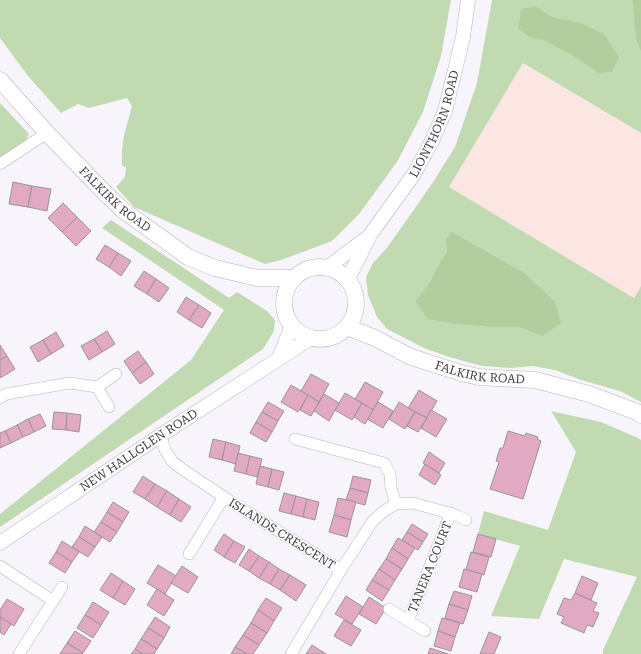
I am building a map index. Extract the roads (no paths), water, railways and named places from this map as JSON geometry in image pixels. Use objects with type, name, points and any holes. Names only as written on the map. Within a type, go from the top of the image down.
[{"type":"main road","name":"FALKIRK ROAD","points":[[0,80],[47,133],[124,211],[188,257],[214,268],[257,278],[293,278]]},
{"type":"main road","points":[[318,266],[328,267],[339,271],[348,279],[356,296],[356,305],[351,320],[339,334],[330,338],[311,338],[303,335],[292,326],[285,312],[284,296],[287,286],[293,278],[300,272],[318,266]]},
{"type":"main road","name":"FALKIRK ROAD","points":[[257,278],[284,296]]},
{"type":"main road","name":"FALKIRK ROAD","points":[[351,320],[375,338],[411,357],[461,373],[479,377],[535,380],[589,394],[637,412],[641,415]]},
{"type":"street","name":"LIONTHORN ROAD","points":[[348,279],[370,235],[414,174],[432,141],[445,111],[463,38],[468,0]]},
{"type":"street","points":[[0,164],[47,133]]},
{"type":"street","name":"LIONTHORN ROAD","points":[[328,267],[370,235]]},
{"type":"street","points":[[279,358],[292,326]]},
{"type":"street","name":"NEW HALLGLEN ROAD","points":[[0,543],[161,435],[311,338]]},
{"type":"street","points":[[0,398],[6,394],[70,383],[97,387],[116,374]]},
{"type":"street","points":[[97,387],[109,407]]},
{"type":"street","name":"ISLANDS CRESCENT","points":[[161,435],[165,450],[172,461],[182,469],[341,570]]},
{"type":"street","points":[[295,439],[384,463],[390,474],[391,488],[396,504],[413,503],[451,513],[466,520]]},
{"type":"street","name":"ISLANDS CRESCENT","points":[[189,554],[224,497]]},
{"type":"street","name":"ISLANDS CRESCENT","points":[[291,654],[341,570],[372,522],[384,511],[396,504]]},
{"type":"street","name":"TANERA COURT","points":[[408,621],[451,513]]},
{"type":"street","points":[[0,566],[53,601]]},
{"type":"street","points":[[20,654],[62,588]]},
{"type":"street","name":"TANERA COURT","points":[[389,609],[425,631]]}]
